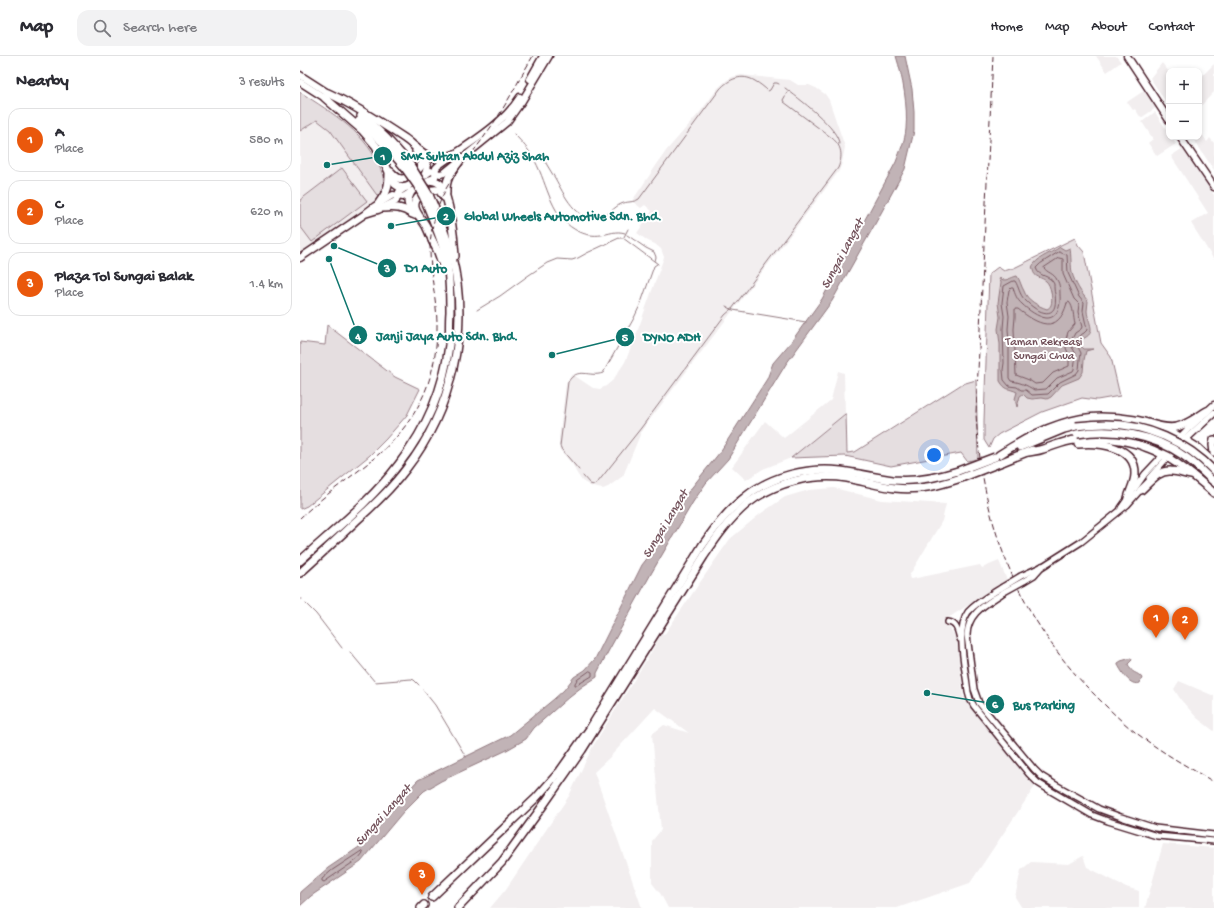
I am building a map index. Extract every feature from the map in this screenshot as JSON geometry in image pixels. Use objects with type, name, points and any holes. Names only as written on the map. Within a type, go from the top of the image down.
[{"type":"highway","points":[[326,96],[344,101],[405,139],[427,156],[438,159],[452,155]]},
{"type":"highway","points":[[326,96],[362,130],[376,146],[389,173],[398,187],[409,190],[408,203],[434,244]]},
{"type":"highway","points":[[326,96],[368,128],[407,166],[417,185],[427,197],[448,242],[458,284]]},
{"type":"highway","points":[[384,162],[396,177],[402,179],[407,178],[419,169],[422,162],[421,157],[405,139]]},
{"type":"highway","points":[[418,149],[426,160],[428,166],[428,178],[437,181],[441,185],[447,200]]},
{"type":"highway","points":[[300,573],[385,494],[407,469],[427,438],[447,393],[456,352],[460,307],[455,248],[446,185],[448,178],[462,158]]},
{"type":"highway","points":[[389,173],[387,191],[381,206],[405,209],[416,217]]},
{"type":"highway","points":[[450,288],[442,262],[427,228],[414,206],[415,201],[429,190],[439,190],[445,199],[451,222]]},
{"type":"highway","points":[[300,561],[362,505],[400,463],[420,433],[440,387],[448,346],[450,288],[448,269],[442,244],[427,197]]},
{"type":"highway","points":[[999,458],[1015,444],[1058,424],[1077,419],[1100,417],[1120,418],[1171,427],[1181,426],[1210,412]]},
{"type":"highway","points":[[458,908],[502,862],[523,835],[582,750],[707,551],[724,527],[747,504],[762,494],[796,480],[809,478],[846,478],[897,488],[914,488],[944,484],[961,478],[999,458],[1064,429],[1076,426],[1108,424],[1138,428],[1156,433],[1177,442],[1194,452],[1214,471]]},
{"type":"highway","points":[[1161,426],[1198,448],[1214,463]]},
{"type":"highway","points":[[1149,448],[1159,448],[1168,442],[1169,438],[1167,431],[1161,426]]},
{"type":"highway","points":[[1028,452],[1048,443],[1077,434],[1094,432],[1120,432],[1157,442],[1183,455],[1200,468],[1214,482]]},
{"type":"highway","points":[[1043,449],[1070,440],[1102,439],[1122,441],[1149,448],[1165,456],[1193,475],[1214,492]]},
{"type":"highway","points":[[1214,440],[1214,453]]},
{"type":"highway","points":[[432,897],[530,803],[560,771],[589,730],[702,546],[722,520],[744,498],[768,483],[783,477],[810,471],[827,470],[892,480],[925,480],[941,477],[999,458],[1070,444],[1083,444],[1104,445],[1119,450],[1129,458],[1133,464],[1135,477],[1128,498]]},
{"type":"highway","points":[[1186,470],[1181,460],[1183,452],[1191,448],[1198,448]]},
{"type":"highway","points":[[1141,490],[1158,474],[1164,471],[1174,471],[1193,475]]},
{"type":"main road","points":[[300,258],[366,213],[378,210],[381,206],[396,201],[399,192],[409,190],[428,178],[435,177],[436,168],[439,165],[482,134],[511,110],[525,89],[543,56]]},
{"type":"main road","points":[[436,172],[440,174],[444,173],[507,122],[522,101],[549,56]]},
{"type":"main road","points":[[1127,56],[1166,115]]},
{"type":"main road","points":[[300,75],[304,83],[326,96]]},
{"type":"main road","points":[[1182,140],[1214,187]]},
{"type":"main road","points":[[1165,456],[1210,412],[1214,405]]},
{"type":"street","points":[[1165,456],[1133,500],[1081,542],[1043,566],[1034,575],[1022,579],[976,605],[968,614],[963,623],[962,641],[970,699],[1024,768],[1038,782],[1092,815],[1128,828],[1157,836],[1214,841]]},
{"type":"street","points":[[1118,512],[1145,474],[1165,456]]},
{"type":"street","points":[[1003,590],[970,619],[967,635],[974,689],[979,702],[1034,768],[1041,776],[1099,809],[1155,828],[1214,835]]},
{"type":"street","points":[[948,622],[954,624],[962,641]]},
{"type":"shaded area","points":[[1096,56],[1116,56],[1121,62],[1107,72]]},
{"type":"shaded area","points":[[1162,63],[1166,68],[1166,102],[1150,78]]},
{"type":"shaded area","points":[[1214,64],[1214,92],[1202,105],[1202,104],[1202,76]]},
{"type":"shaded area","points":[[741,75],[790,80],[798,85],[809,85],[825,94],[829,100],[845,147],[842,163],[839,171],[642,430],[623,476],[603,489],[592,487],[582,481],[573,465],[559,447],[566,383],[572,374],[593,388],[600,389],[613,380],[625,362],[664,257],[661,249],[637,233],[652,211],[645,205],[641,208],[632,201],[666,151],[700,112],[718,88],[732,77]]},
{"type":"shaded area","points":[[1145,90],[1157,107],[1141,118],[1135,109],[1133,110],[1127,102]]},
{"type":"shaded area","points":[[300,93],[317,120],[330,130],[379,198],[300,256]]},
{"type":"shaded area","points":[[1155,112],[1166,129],[1166,140],[1173,140],[1176,144],[1157,156],[1148,143],[1153,139],[1142,122]]},
{"type":"shaded area","points":[[1202,134],[1207,142],[1210,138],[1214,143],[1214,170],[1194,140],[1202,140]]},
{"type":"shaded area","points":[[1183,148],[1214,195],[1214,260],[1191,223],[1208,213],[1171,156]]},
{"type":"shaded area","points":[[838,371],[844,373],[845,414],[791,458],[763,469],[746,480],[732,467],[765,421],[784,438],[831,400]]},
{"type":"shaded area","points":[[834,488],[882,500],[946,504],[942,521],[909,576],[910,579],[980,565],[982,568],[999,561],[1007,580],[945,620],[958,641],[963,695],[969,706],[1036,785],[970,883],[897,908],[668,908],[660,893],[652,883],[652,841],[661,830],[652,734],[664,725],[689,733],[655,708],[594,772],[642,908],[490,908],[506,889],[569,796],[593,746],[661,634],[664,635],[730,539],[760,514],[785,497],[809,490]]},
{"type":"shaded area","points":[[1179,681],[1214,696],[1214,731],[1197,718],[1181,700],[1174,689]]},
{"type":"shaded area","points":[[1163,844],[1214,848],[1214,908],[1145,908]]},
{"type":"shaded area","points":[[1083,856],[1087,867],[1126,887],[1139,891],[1139,908],[1022,908],[1015,897],[1021,870],[1031,862],[1069,864]]},
{"type":"green space","points":[[300,92],[337,117],[359,136],[368,147],[376,159],[384,180],[384,189],[379,198],[330,130],[317,120],[300,131]]},
{"type":"green space","points":[[342,168],[367,201],[312,242],[300,226],[300,200]]},
{"type":"green space","name":"Taman Rekreasi Sungai Chua","points":[[1075,238],[1078,245],[1084,252],[1101,343],[1111,357],[1120,396],[1097,400],[1082,398],[1042,412],[999,434],[993,439],[989,448],[984,440],[984,421],[989,274],[998,267],[1004,271],[1014,268]]},
{"type":"green space","points":[[327,325],[395,377],[420,389],[407,415],[369,456],[307,506],[300,509],[300,342],[325,345]]},
{"type":"green space","points":[[976,380],[978,459],[967,461],[961,453],[891,466],[845,456],[791,458],[845,414],[847,453],[855,452],[962,384]]},
{"type":"water","points":[[896,56],[905,56],[912,89],[914,112],[914,131],[905,169],[832,301],[786,364],[728,459],[706,483],[693,502],[609,650],[597,673],[597,677],[570,696],[534,728],[526,739],[424,791],[403,812],[361,862],[311,896],[300,906],[300,892],[328,868],[365,843],[376,825],[418,780],[510,735],[554,699],[564,690],[574,677],[585,670],[595,659],[642,565],[656,547],[685,496],[720,452],[767,379],[773,363],[791,342],[822,299],[896,162],[905,138],[906,111],[901,73]]},
{"type":"water","points":[[1060,247],[1065,250],[1070,248],[1073,277],[1078,288],[1088,301],[1087,311],[1091,331],[1087,337],[1082,339],[1081,346],[1084,349],[1093,349],[1086,351],[1083,372],[1079,378],[1062,385],[1051,397],[1047,399],[1027,398],[1023,394],[1020,396],[1017,407],[1015,399],[1017,392],[1006,388],[1000,381],[1000,344],[998,329],[1000,317],[998,303],[1001,282],[999,280],[1000,278],[1006,280],[1017,276],[1025,294],[1030,300],[1048,309],[1051,305],[1052,299],[1048,283],[1035,275],[1032,267],[1039,259]]},
{"type":"water","points":[[1131,658],[1132,660],[1128,664],[1131,670],[1142,678],[1140,683],[1136,684],[1130,681],[1118,665],[1121,661]]},
{"type":"waterway","points":[[541,154],[562,192],[572,206],[584,216],[592,218],[600,217],[606,215],[621,204],[639,199],[720,89],[727,82],[736,78],[745,77],[755,81],[768,91],[774,83],[779,84]]},
{"type":"waterway","points":[[785,88],[826,122],[833,130],[839,144]]},
{"type":"waterway","points":[[583,476],[590,484],[594,485],[598,482],[641,428],[725,315],[732,309],[838,168],[841,159],[841,152],[838,144],[784,102],[783,100],[787,93]]},
{"type":"waterway","points":[[514,134],[533,157],[556,211],[570,226],[582,233],[590,235],[601,235],[616,232],[625,233]]},
{"type":"waterway","points":[[624,237],[628,229]]},
{"type":"waterway","points":[[627,235],[654,252],[656,257],[655,261]]},
{"type":"waterway","points":[[477,310],[547,263],[557,259],[572,260],[578,258],[619,238],[623,238],[658,264]]},
{"type":"waterway","points":[[579,470],[560,446],[568,382],[572,377],[580,373],[603,373],[634,318],[654,266],[657,264]]},
{"type":"waterway","points":[[726,306],[733,310],[806,322]]},
{"type":"waterway","points":[[306,604],[316,614],[342,648]]},
{"type":"waterway","points":[[350,652],[375,682],[411,679],[419,685]]},
{"type":"waterway","points":[[423,690],[435,705],[466,757]]},
{"type":"railway","points":[[300,518],[388,445],[402,431],[422,399],[434,363],[436,343],[437,322],[430,259],[431,234],[436,212],[447,187],[506,104],[533,56]]},
{"type":"railway","points":[[993,56],[976,413],[979,452],[985,489],[994,525],[1006,560],[1021,593],[1039,626],[1086,686],[1132,730],[1166,754],[1214,782]]},
{"type":"place","name":"SMK Sultan Abdul Aziz Shah","points":[[327,165]]},
{"type":"place","name":"Global Wheels Automotive Sdn. Bhd.","points":[[391,226]]},
{"type":"place","name":"D1 Auto","points":[[334,246]]},
{"type":"place","name":"Janji Jaya Auto Sdn. Bhd.","points":[[329,259]]},
{"type":"place","name":"DYNO ADH","points":[[552,355]]},
{"type":"place","name":"A","points":[[1156,638]]},
{"type":"place","name":"C","points":[[1185,640]]},
{"type":"place","name":"Bus Parking","points":[[927,693]]},
{"type":"place","name":"Plaza Tol Sungai Balak","points":[[422,895]]},
{"type":"water label","name":"Sungai Langat","points":[[841,253]]},
{"type":"water label","name":"Sungai Langat","points":[[664,523]]},
{"type":"water label","name":"Sungai Langat","points":[[382,814]]}]
